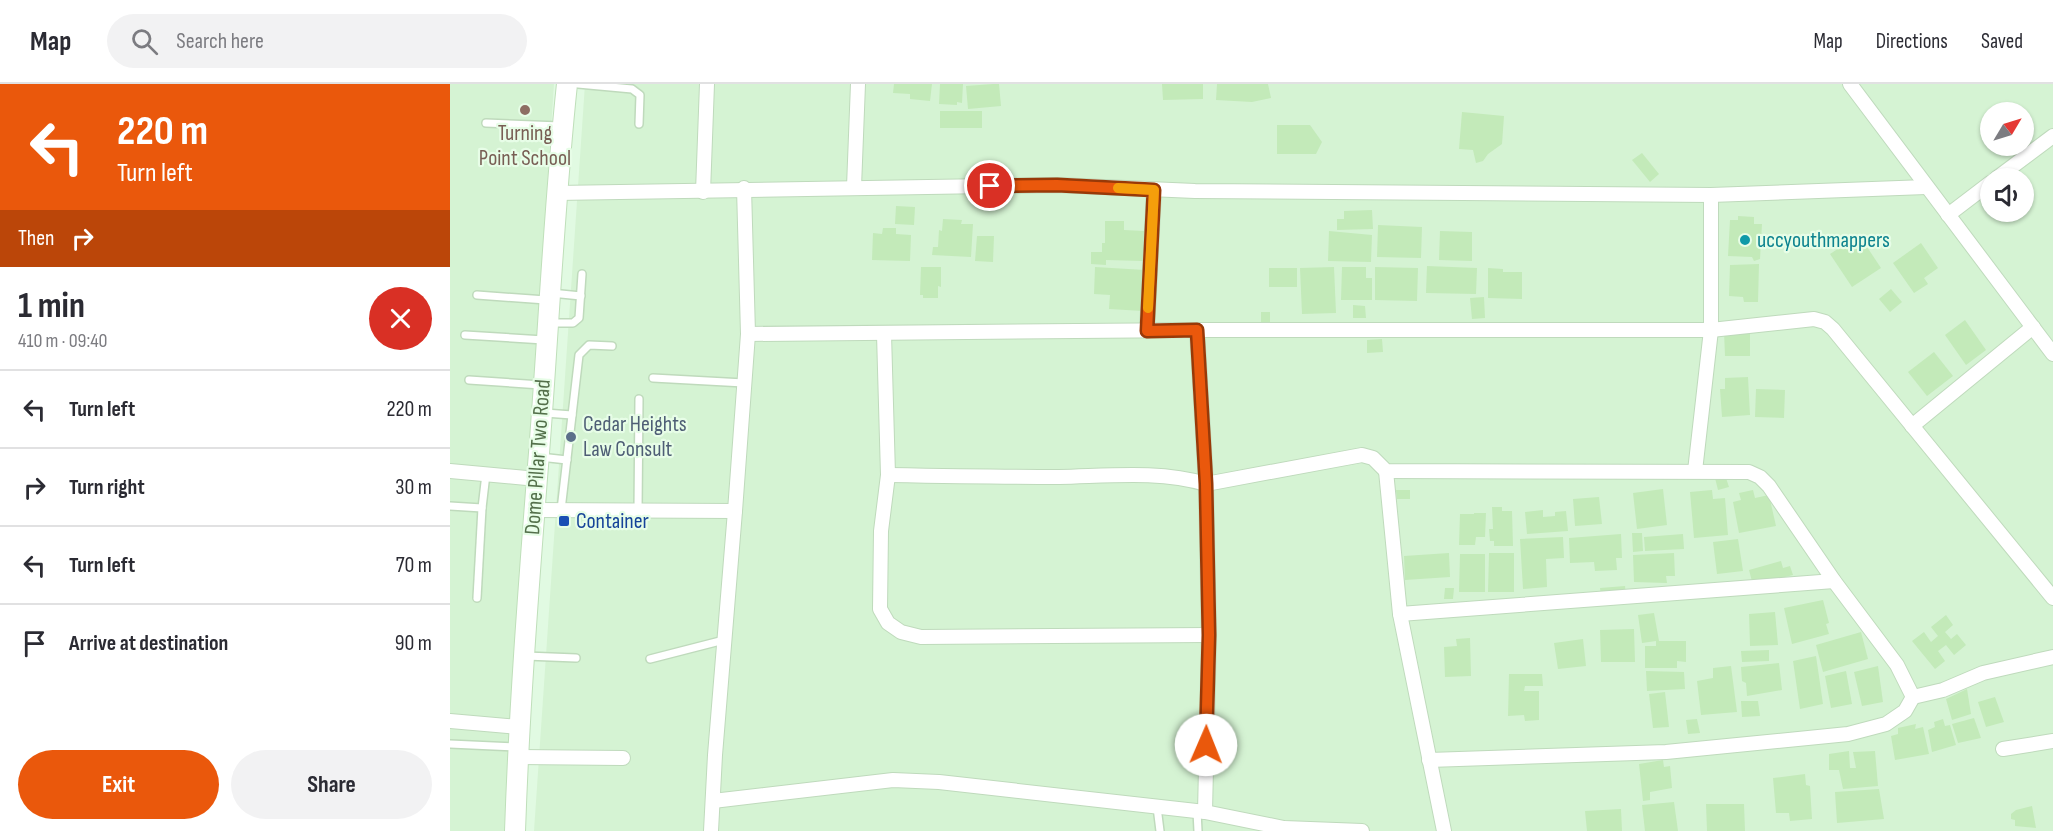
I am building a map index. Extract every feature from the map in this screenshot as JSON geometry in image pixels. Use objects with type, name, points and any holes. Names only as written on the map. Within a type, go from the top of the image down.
[{"type":"street","name":"Dome Pillar Two Road","points":[[515,831],[519,727],[556,193],[567,84]]},
{"type":"street","points":[[703,192],[707,84]]},
{"type":"street","points":[[854,187],[858,84]]},
{"type":"street","points":[[1850,84],[2033,327],[2050,345]]},
{"type":"street","points":[[2010,168],[2053,136]]},
{"type":"street","points":[[556,193],[703,192],[744,188],[1057,185],[1154,190],[1711,195],[1926,187]]},
{"type":"street","points":[[711,831],[748,334],[744,188]]},
{"type":"street","points":[[1147,331],[1154,190]]},
{"type":"street","points":[[1948,215],[1980,191]]},
{"type":"street","points":[[1695,471],[1711,330],[1711,195]]},
{"type":"street","points":[[748,334],[1197,330],[1711,330],[1814,319],[1825,322],[1833,329],[2053,598]]},
{"type":"street","points":[[1912,426],[2033,327]]},
{"type":"street","points":[[1197,330],[1206,484],[1209,635],[1201,811]]},
{"type":"street","points":[[884,334],[888,475],[881,531],[880,609],[888,623],[901,632],[921,637],[1209,635]]},
{"type":"street","points":[[888,475],[1185,477],[1206,484],[1362,455],[1373,458],[1386,471],[1400,614],[1444,831]]},
{"type":"street","points":[[450,471],[537,479]]},
{"type":"street","points":[[1386,471],[1749,472],[1760,477],[1769,486],[1834,581],[1897,665],[1913,697]]},
{"type":"street","points":[[534,510],[735,511]]},
{"type":"street","points":[[1400,614],[1834,581]]},
{"type":"street","points":[[1429,760],[1666,752],[1848,734],[1886,724],[1905,711],[1913,697],[1943,690],[1983,673],[2053,657]]},
{"type":"street","points":[[450,721],[519,727]]},
{"type":"street","points":[[2003,749],[2053,741]]},
{"type":"street","points":[[519,753],[623,758]]},
{"type":"street","points":[[713,801],[894,780],[939,782],[1201,811],[1284,829],[1362,831]]},
{"type":"lane","points":[[578,84],[637,91],[640,95],[639,124]]},
{"type":"lane","points":[[486,123],[562,126]]},
{"type":"lane","points":[[465,335],[547,332],[577,321],[582,274]]},
{"type":"lane","points":[[477,295],[581,296]]},
{"type":"lane","points":[[561,510],[579,355],[589,345],[612,346]]},
{"type":"lane","points":[[653,378],[744,383]]},
{"type":"lane","points":[[469,380],[543,385]]},
{"type":"lane","points":[[638,510],[639,399]]},
{"type":"lane","points":[[541,413],[572,415]]},
{"type":"lane","points":[[538,457],[567,460]]},
{"type":"lane","points":[[477,598],[486,474]]},
{"type":"lane","points":[[450,506],[482,508]]},
{"type":"lane","points":[[650,659],[724,640]]},
{"type":"lane","points":[[524,656],[576,658]]},
{"type":"lane","points":[[450,744],[519,753]]},
{"type":"lane","points":[[1157,807],[1160,831]]},
{"type":"lane","points":[[1198,831],[1201,811]]},
{"type":"shaded area","points":[[450,84],[554,84],[504,831],[450,831]]},
{"type":"shaded area","points":[[585,84],[2053,84],[2053,831],[534,831]]},
{"type":"building","points":[[894,84],[932,84],[930,101],[910,99],[910,94],[893,93]]},
{"type":"building","points":[[940,84],[963,84],[962,103],[939,104]]},
{"type":"building","points":[[999,84],[1001,106],[968,109],[966,86]]},
{"type":"building","points":[[1162,84],[1203,84],[1203,99],[1163,100]]},
{"type":"building","points":[[1217,84],[1268,84],[1271,98],[1252,102],[1216,100]]},
{"type":"building","points":[[940,111],[982,111],[982,128],[940,128]]},
{"type":"building","points":[[1462,112],[1504,116],[1502,144],[1488,154],[1483,161],[1476,163],[1473,150],[1459,149]]},
{"type":"building","points":[[1277,125],[1310,125],[1322,142],[1316,154],[1277,154]]},
{"type":"building","points":[[1642,153],[1659,174],[1650,182],[1632,160]]},
{"type":"building","points":[[896,206],[915,207],[914,225],[895,224]]},
{"type":"building","points":[[1372,210],[1373,229],[1337,230],[1337,219],[1344,219],[1344,211]]},
{"type":"building","name":"uccyouthmappers","points":[[1738,216],[1754,217],[1754,224],[1762,224],[1760,259],[1754,261],[1752,257],[1728,256],[1730,220],[1738,220]]},
{"type":"building","points":[[943,219],[962,220],[961,224],[973,224],[971,257],[932,255],[933,247],[938,247],[939,230],[942,231]]},
{"type":"building","points":[[1105,221],[1124,221],[1124,230],[1144,231],[1143,261],[1106,260],[1106,265],[1091,264],[1091,252],[1102,252],[1102,243],[1105,243]]},
{"type":"building","points":[[1378,225],[1422,227],[1421,258],[1377,257]]},
{"type":"building","points":[[883,228],[896,228],[896,234],[911,235],[910,261],[872,260],[873,233],[882,234]]},
{"type":"building","points":[[1329,231],[1372,235],[1371,262],[1328,261]]},
{"type":"building","points":[[1440,231],[1472,232],[1472,261],[1439,260]]},
{"type":"building","points":[[1859,235],[1881,268],[1852,287],[1830,254]]},
{"type":"building","points":[[977,236],[994,236],[993,262],[975,261]]},
{"type":"building","points":[[1921,243],[1938,268],[1924,278],[1928,284],[1914,293],[1893,263]]},
{"type":"building","points":[[1759,264],[1758,302],[1744,302],[1743,297],[1729,296],[1730,265]]},
{"type":"building","points":[[1427,266],[1477,268],[1476,294],[1426,293]]},
{"type":"building","points":[[921,267],[941,267],[941,287],[938,286],[938,298],[923,298],[923,295],[920,295]]},
{"type":"building","points":[[1095,267],[1145,270],[1143,311],[1109,309],[1110,295],[1094,294]]},
{"type":"building","points":[[1334,267],[1336,313],[1302,314],[1300,268]]},
{"type":"building","points":[[1342,267],[1366,267],[1366,278],[1372,278],[1372,300],[1341,300]]},
{"type":"building","points":[[1375,267],[1418,268],[1417,301],[1375,300]]},
{"type":"building","points":[[1269,268],[1297,268],[1297,287],[1269,287]]},
{"type":"building","points":[[1488,268],[1503,269],[1503,272],[1522,272],[1522,299],[1488,298]]},
{"type":"building","points":[[1891,289],[1902,302],[1890,312],[1879,299]]},
{"type":"building","points":[[1484,297],[1485,318],[1472,319],[1470,298]]},
{"type":"building","points":[[1353,305],[1365,306],[1366,318],[1353,318]]},
{"type":"building","points":[[1261,312],[1270,312],[1270,323],[1261,323]]},
{"type":"building","points":[[1965,320],[1986,350],[1966,365],[1945,335]]},
{"type":"building","points":[[1724,331],[1750,331],[1750,356],[1725,356]]},
{"type":"building","points":[[1382,339],[1383,352],[1367,353],[1367,340]]},
{"type":"building","points":[[1934,352],[1953,376],[1927,396],[1908,372]]},
{"type":"building","points":[[1748,377],[1750,415],[1722,417],[1720,389],[1725,389],[1725,378]]},
{"type":"building","points":[[1756,389],[1785,390],[1784,418],[1755,417]]},
{"type":"building","points":[[1725,475],[1729,487],[1718,490],[1715,478]]},
{"type":"building","points":[[1663,489],[1667,525],[1637,529],[1633,493]]},
{"type":"building","points":[[1396,490],[1410,490],[1410,499],[1397,499]]},
{"type":"building","points":[[1712,490],[1713,499],[1725,498],[1728,535],[1694,538],[1690,492]]},
{"type":"building","points":[[1753,490],[1755,498],[1769,495],[1776,526],[1739,533],[1733,502],[1741,500],[1739,493]]},
{"type":"building","points":[[1599,497],[1602,524],[1575,526],[1573,499]]},
{"type":"building","points":[[1492,507],[1502,507],[1502,511],[1512,511],[1513,546],[1494,546],[1494,541],[1490,541],[1489,529],[1493,529]]},
{"type":"building","points":[[1543,510],[1543,517],[1555,516],[1555,512],[1566,511],[1568,531],[1527,534],[1525,512]]},
{"type":"building","points":[[1486,513],[1485,537],[1476,537],[1475,545],[1459,545],[1460,514]]},
{"type":"building","points":[[1632,533],[1642,533],[1643,551],[1633,552]]},
{"type":"building","points":[[1621,534],[1622,558],[1616,558],[1617,570],[1595,571],[1594,562],[1570,563],[1569,538]]},
{"type":"building","points":[[1683,534],[1684,549],[1645,551],[1644,537]]},
{"type":"building","points":[[1563,537],[1564,558],[1546,559],[1547,587],[1523,589],[1520,539]]},
{"type":"building","points":[[1738,539],[1743,571],[1717,574],[1713,542]]},
{"type":"building","points":[[1449,553],[1450,577],[1405,580],[1404,556]]},
{"type":"building","points":[[1489,553],[1514,553],[1514,592],[1488,592]]},
{"type":"building","points":[[1674,553],[1675,576],[1666,576],[1667,583],[1634,582],[1633,555]]},
{"type":"building","points":[[1460,554],[1485,554],[1485,592],[1459,592]]},
{"type":"building","points":[[1781,561],[1783,568],[1790,566],[1793,575],[1753,585],[1749,570]]},
{"type":"building","points":[[1625,586],[1626,596],[1601,597],[1600,588]]},
{"type":"building","points":[[1445,588],[1454,588],[1453,599],[1444,599]]},
{"type":"building","points":[[1823,600],[1829,623],[1826,624],[1829,634],[1792,644],[1784,608]]},
{"type":"building","points":[[1775,612],[1778,645],[1750,646],[1749,614]]},
{"type":"building","points":[[1654,613],[1659,641],[1686,641],[1686,662],[1677,661],[1677,668],[1645,668],[1645,646],[1656,646],[1656,641],[1642,643],[1638,615]]},
{"type":"building","points":[[1946,615],[1953,625],[1945,632],[1951,639],[1957,634],[1966,645],[1954,655],[1946,645],[1938,651],[1945,661],[1935,669],[1912,641],[1924,632],[1931,642],[1938,636],[1931,627]]},
{"type":"building","points":[[1634,629],[1635,662],[1601,662],[1600,630]]},
{"type":"building","points":[[1861,632],[1868,659],[1823,672],[1816,645]]},
{"type":"building","points":[[1470,638],[1471,676],[1445,677],[1444,647],[1457,646],[1456,639]]},
{"type":"building","points":[[1583,639],[1586,666],[1558,669],[1554,643]]},
{"type":"building","points":[[1769,650],[1769,661],[1742,662],[1741,651]]},
{"type":"building","points":[[1816,656],[1823,704],[1800,709],[1793,661]]},
{"type":"building","points":[[1779,663],[1782,690],[1747,696],[1746,683],[1742,681],[1741,667]]},
{"type":"building","points":[[1731,666],[1737,712],[1701,715],[1697,681],[1713,678],[1713,668]]},
{"type":"building","points":[[1878,666],[1883,702],[1862,706],[1854,672]]},
{"type":"building","points":[[1646,671],[1684,672],[1685,689],[1647,691]]},
{"type":"building","points":[[1846,671],[1852,704],[1831,708],[1825,676]]},
{"type":"building","points":[[1509,674],[1542,674],[1543,686],[1525,686],[1524,691],[1539,691],[1539,720],[1525,721],[1524,715],[1508,716]]},
{"type":"building","points":[[1967,689],[1971,714],[1952,720],[1946,699]]},
{"type":"building","points":[[1665,692],[1669,727],[1653,728],[1649,694]]},
{"type":"building","points":[[1995,697],[2004,722],[1986,727],[1978,702]]},
{"type":"building","points":[[1741,701],[1758,701],[1760,716],[1742,717]]},
{"type":"building","points":[[1974,718],[1981,738],[1958,743],[1952,724]]},
{"type":"building","points":[[1697,719],[1700,733],[1688,734],[1686,720]]},
{"type":"building","points":[[1943,719],[1945,726],[1950,725],[1956,745],[1932,752],[1928,730],[1935,727],[1934,722]]},
{"type":"building","points":[[1916,724],[1915,729],[1923,727],[1929,754],[1895,760],[1891,736],[1898,734],[1898,728]]},
{"type":"building","points":[[1849,751],[1850,768],[1856,768],[1853,752],[1875,751],[1878,786],[1843,789],[1839,770],[1829,770],[1829,754]]},
{"type":"building","points":[[1663,760],[1664,767],[1670,766],[1672,788],[1650,792],[1650,800],[1643,801],[1639,764]]},
{"type":"building","points":[[1805,774],[1806,785],[1810,786],[1812,819],[1790,821],[1789,813],[1776,813],[1773,778]]},
{"type":"building","points":[[1879,789],[1884,819],[1837,823],[1835,792]]},
{"type":"building","points":[[1674,802],[1678,831],[1645,831],[1642,805]]},
{"type":"building","points":[[1706,804],[1744,804],[1745,831],[1707,831]]},
{"type":"building","points":[[2032,806],[2036,828],[2015,826],[2015,820],[2011,819],[2011,814],[2016,810]]},
{"type":"building","points":[[1621,809],[1622,831],[1587,831],[1585,811]]},
{"type":"slow traffic","points":[[1118,188],[1154,190],[1148,308]]},
{"type":"place","name":"Turning Point School","points":[[525,110]]},
{"type":"place","name":"uccyouthmappers","points":[[1745,240]]},
{"type":"place","name":"Cedar Heights Law Consult","points":[[571,437]]},
{"type":"place","name":"Container","points":[[564,521]]},
{"type":"route","points":[[990,186],[1057,185],[1154,190],[1147,331],[1197,330],[1206,484],[1209,635],[1206,745]]}]
